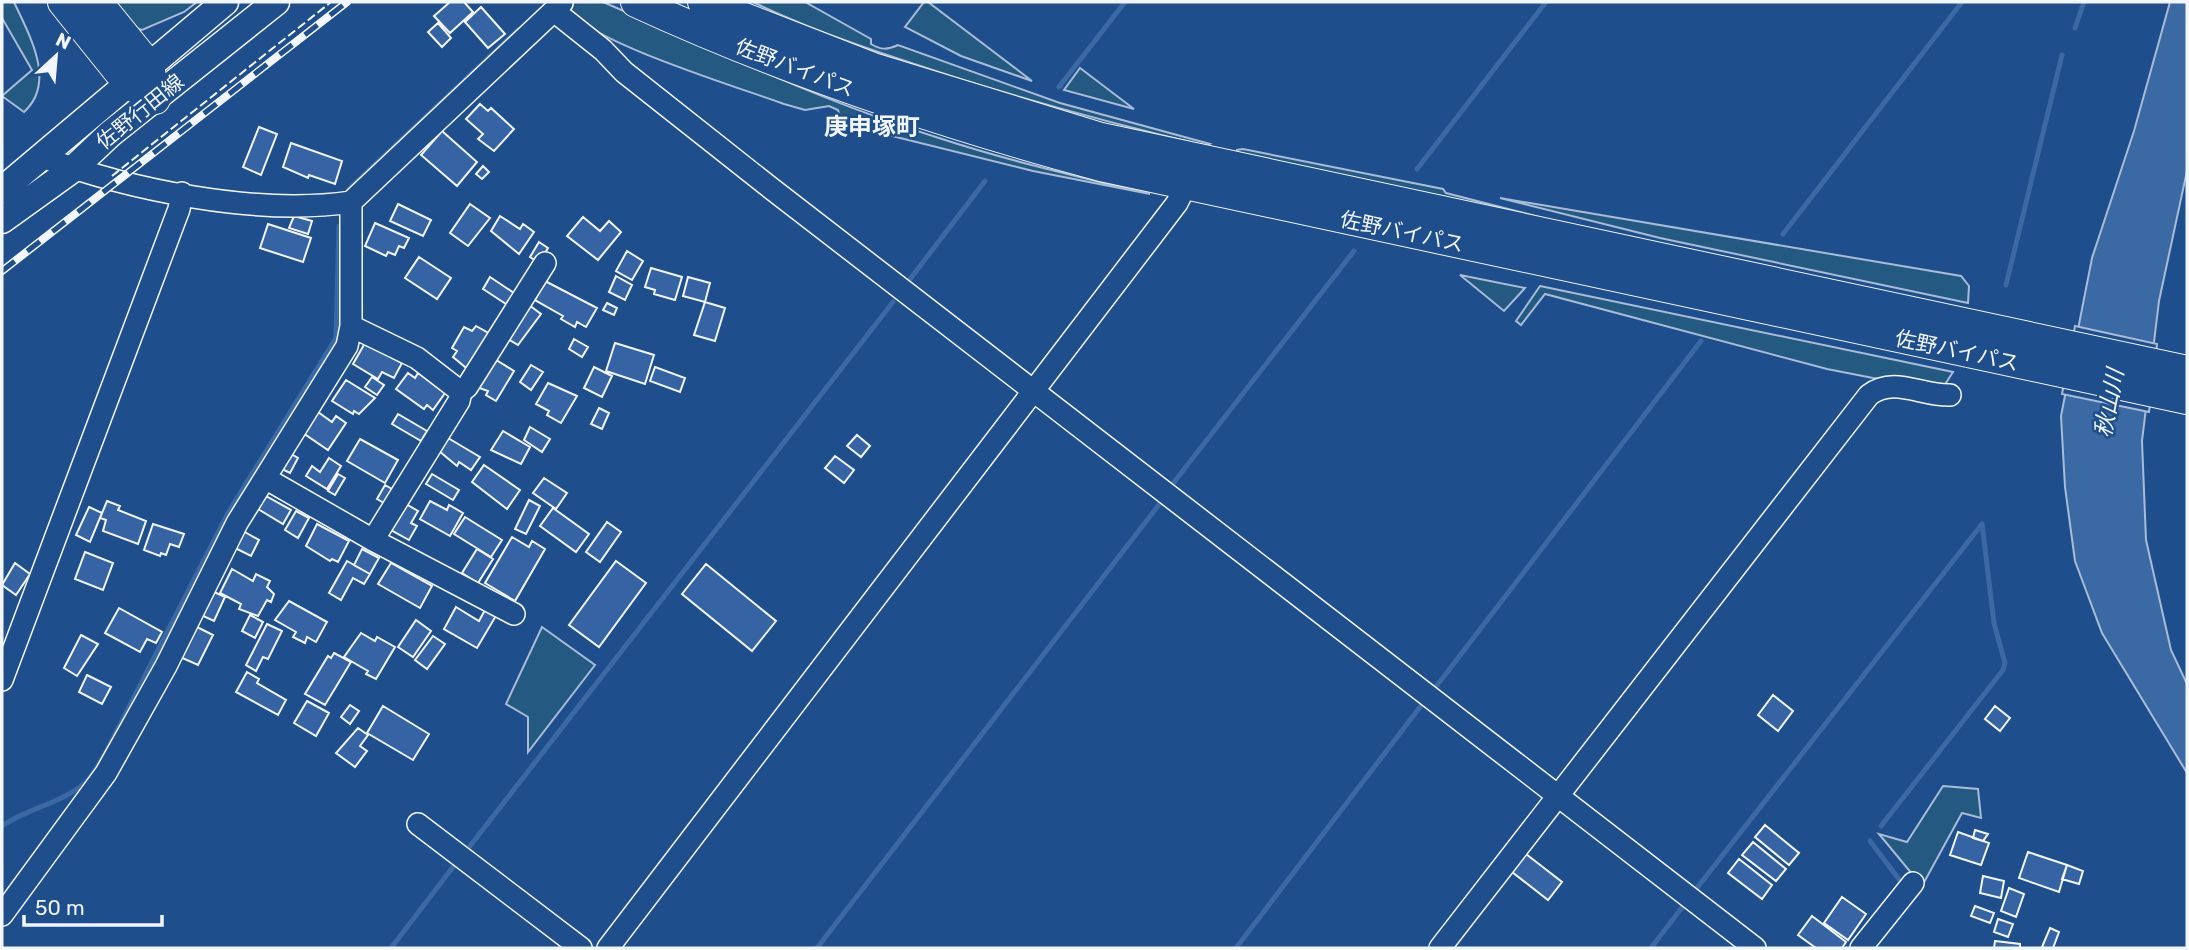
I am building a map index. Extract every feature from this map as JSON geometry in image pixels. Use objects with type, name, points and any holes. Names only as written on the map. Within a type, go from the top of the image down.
[{"type":"highway","points":[[63,2],[139,75]]},
{"type":"highway","points":[[97,2],[155,99]]},
{"type":"highway","name":"佐野バイパス","points":[[636,2],[784,66],[874,99],[985,135],[1186,186],[2185,385]]},
{"type":"highway","name":"佐野バイパス","points":[[709,4],[873,68],[1101,138],[2027,352]]},
{"type":"main road","name":"佐野行田線","points":[[2,220],[10,188],[42,157],[225,2]]},
{"type":"main road","name":"佐野行田線","points":[[10,188],[73,169],[276,2]]},
{"type":"street","points":[[42,157],[116,182],[256,204],[351,202],[559,6],[624,72],[1033,393],[1755,948]]},
{"type":"street","points":[[608,948],[1033,393],[1177,203],[1186,186]]},
{"type":"street","points":[[2,680],[179,209],[182,193]]},
{"type":"street","points":[[2,915],[106,773],[166,666],[237,523],[347,346],[351,326],[351,202]]},
{"type":"street","points":[[373,540],[459,401],[461,392],[475,375],[545,263]]},
{"type":"street","points":[[351,326],[417,359],[461,392]]},
{"type":"street","points":[[1440,948],[1869,395],[1884,385],[1894,385],[1935,395],[1950,395]]},
{"type":"street","points":[[265,478],[373,540],[514,614]]},
{"type":"street","points":[[418,824],[581,948]]},
{"type":"street","points":[[1861,948],[1913,883]]},
{"type":"shaded area","points":[[2,2],[14,2],[37,58],[38,87],[34,100],[24,112],[2,96],[32,70],[2,18]]},
{"type":"shaded area","points":[[108,2],[197,2],[184,12],[142,30],[133,27]]},
{"type":"shaded area","points":[[572,2],[603,2],[769,74],[896,124],[1018,161],[1150,194],[1033,171],[860,128],[841,120],[838,110],[829,106],[805,110],[784,104],[666,62],[602,34],[580,20],[569,8]]},
{"type":"shaded area","points":[[753,2],[805,2],[871,39],[871,44],[878,47],[898,45],[1060,103],[1210,144],[1207,146],[1111,122],[954,77],[827,34]]},
{"type":"shaded area","points":[[924,2],[928,2],[1032,81],[961,56],[905,27]]},
{"type":"shaded area","points":[[1080,68],[1134,109],[1064,90]]},
{"type":"shaded area","points":[[1237,150],[1443,189],[1446,193],[1539,217],[1236,154]]},
{"type":"shaded area","points":[[1500,198],[1961,276],[1969,286],[1968,303],[1660,238]]},
{"type":"shaded area","points":[[1460,275],[1525,288],[1504,311]]},
{"type":"shaded area","points":[[1540,286],[1953,372],[1944,386],[1873,378],[1827,369],[1545,294],[1521,325],[1516,321]]},
{"type":"shaded area","points":[[542,627],[595,665],[528,752],[528,717],[506,704]]},
{"type":"shaded area","points":[[1943,786],[1978,789],[1981,818],[1962,813],[1922,886],[1879,834],[1907,842]]},
{"type":"water","name":"秋山川","points":[[2170,2],[2187,2],[2187,171],[2159,301],[2142,441],[2146,540],[2171,650],[2187,684],[2187,773],[2102,633],[2075,561],[2065,487],[2061,416],[2092,258],[2134,131]]},
{"type":"pier","points":[[2075,326],[2157,344],[2149,412],[2062,394]]},
{"type":"building","points":[[450,2],[464,2],[473,12],[450,33],[434,16]]},
{"type":"building","points":[[481,7],[505,34],[488,48],[465,22]]},
{"type":"building","points":[[438,23],[451,38],[442,47],[428,32]]},
{"type":"building","points":[[480,104],[488,111],[491,108],[514,129],[494,151],[478,139],[483,134],[466,119]]},
{"type":"building","points":[[259,127],[277,134],[261,175],[243,167]]},
{"type":"building","points":[[442,131],[477,162],[457,186],[421,155]]},
{"type":"building","points":[[291,143],[342,161],[335,184],[309,175],[308,178],[283,167]]},
{"type":"building","points":[[483,166],[489,172],[482,179],[476,174]]},
{"type":"building","points":[[398,204],[431,220],[423,236],[390,221]]},
{"type":"building","points":[[470,204],[490,218],[468,246],[450,233]]},
{"type":"building","points":[[294,216],[312,221],[308,234],[289,228]]},
{"type":"building","points":[[500,216],[520,229],[523,224],[534,232],[519,254],[491,231]]},
{"type":"building","points":[[583,217],[600,231],[609,221],[621,232],[598,260],[567,236]]},
{"type":"building","points":[[375,223],[409,238],[404,248],[399,246],[395,255],[388,252],[386,256],[365,246]]},
{"type":"building","points":[[268,224],[311,238],[303,262],[260,248]]},
{"type":"building","points":[[539,242],[548,248],[539,263],[530,257]]},
{"type":"building","points":[[627,251],[643,261],[632,280],[616,271]]},
{"type":"building","points":[[419,257],[451,278],[437,299],[405,278]]},
{"type":"building","points":[[651,268],[682,277],[675,300],[654,294],[655,290],[645,287]]},
{"type":"building","points":[[616,276],[632,285],[625,300],[609,292]]},
{"type":"building","points":[[490,277],[514,293],[506,304],[483,289]]},
{"type":"building","points":[[688,277],[710,283],[705,302],[683,296]]},
{"type":"building","points":[[545,281],[597,308],[586,327],[577,322],[575,327],[561,319],[563,316],[535,300]]},
{"type":"building","points":[[525,302],[541,314],[518,345],[503,336]]},
{"type":"building","points":[[705,302],[725,308],[715,341],[694,335]]},
{"type":"building","points":[[607,303],[617,308],[614,315],[603,310]]},
{"type":"building","points":[[476,326],[492,335],[471,372],[453,357],[457,351],[452,348],[464,327],[472,331]]},
{"type":"building","points":[[574,339],[588,347],[582,357],[569,349]]},
{"type":"building","points":[[365,343],[402,363],[394,378],[382,372],[378,379],[353,364]]},
{"type":"building","points":[[615,343],[654,355],[645,384],[606,371]]},
{"type":"building","points":[[493,358],[514,371],[496,401],[486,395],[488,391],[474,386]]},
{"type":"building","points":[[531,365],[543,372],[531,390],[520,382]]},
{"type":"building","points":[[594,367],[612,376],[602,397],[584,388]]},
{"type":"building","points":[[655,367],[685,378],[680,392],[650,381]]},
{"type":"building","points":[[408,373],[415,378],[418,373],[445,393],[433,410],[427,405],[424,409],[396,389]]},
{"type":"building","points":[[372,377],[384,385],[377,395],[365,387]]},
{"type":"building","points":[[346,380],[375,398],[359,414],[354,411],[353,414],[332,401]]},
{"type":"building","points":[[548,383],[577,396],[561,423],[547,415],[549,411],[536,404]]},
{"type":"building","points":[[599,408],[609,413],[602,429],[591,424]]},
{"type":"building","points":[[318,412],[332,422],[336,416],[346,423],[328,450],[303,433]]},
{"type":"building","points":[[398,414],[427,431],[421,441],[392,424]]},
{"type":"building","points":[[530,427],[550,439],[542,452],[524,440]]},
{"type":"building","points":[[503,431],[530,447],[521,464],[491,450]]},
{"type":"building","points":[[857,435],[870,446],[861,457],[847,446]]},
{"type":"building","points":[[448,438],[480,457],[471,470],[459,462],[457,466],[439,451]]},
{"type":"building","points":[[360,439],[398,460],[385,483],[347,461]]},
{"type":"building","points":[[291,454],[298,458],[290,473],[282,469]]},
{"type":"building","points":[[835,456],[854,470],[844,483],[825,468]]},
{"type":"building","points":[[329,458],[341,466],[327,489],[306,476],[312,466],[320,472]]},
{"type":"building","points":[[484,465],[520,490],[507,509],[472,482]]},
{"type":"building","points":[[338,474],[345,478],[335,495],[328,491]]},
{"type":"building","points":[[432,474],[459,490],[453,500],[426,484]]},
{"type":"building","points":[[544,478],[567,493],[556,509],[533,493]]},
{"type":"building","points":[[385,485],[392,489],[384,503],[377,499]]},
{"type":"building","points":[[266,496],[291,510],[283,524],[258,509]]},
{"type":"building","points":[[529,500],[540,506],[526,534],[515,529]]},
{"type":"building","points":[[107,501],[120,506],[118,510],[146,521],[138,544],[103,531],[106,520],[100,518]]},
{"type":"building","points":[[430,501],[447,510],[449,505],[463,513],[450,536],[420,519]]},
{"type":"building","points":[[406,504],[418,511],[411,523],[417,526],[409,540],[391,530]]},
{"type":"building","points":[[89,507],[102,513],[90,542],[76,535]]},
{"type":"building","points":[[553,508],[589,534],[576,552],[540,526]]},
{"type":"building","points":[[296,511],[309,518],[298,538],[285,530]]},
{"type":"building","points":[[465,517],[502,540],[491,557],[454,534]]},
{"type":"building","points":[[607,522],[621,532],[600,562],[586,552]]},
{"type":"building","points":[[153,524],[184,534],[179,547],[170,544],[166,555],[161,553],[160,556],[144,550]]},
{"type":"building","points":[[317,524],[349,541],[338,562],[332,559],[330,561],[306,546]]},
{"type":"building","points":[[243,531],[259,540],[251,556],[235,548]]},
{"type":"building","points":[[512,537],[529,547],[532,541],[545,549],[515,601],[485,583]]},
{"type":"building","points":[[362,549],[379,558],[370,574],[354,565]]},
{"type":"building","points":[[477,549],[493,559],[478,583],[462,573]]},
{"type":"building","points":[[85,552],[113,563],[103,590],[75,579]]},
{"type":"building","points":[[347,561],[370,574],[364,584],[353,578],[341,600],[329,593]]},
{"type":"building","points":[[616,561],[646,583],[599,647],[569,625]]},
{"type":"building","points":[[15,563],[30,574],[16,595],[2,585]]},
{"type":"building","points":[[391,563],[432,586],[420,608],[378,584]]},
{"type":"building","points":[[706,564],[776,621],[752,651],[682,594]]},
{"type":"building","points":[[232,569],[253,581],[256,574],[270,581],[267,587],[274,594],[271,602],[267,600],[258,616],[239,609],[241,604],[220,593]]},
{"type":"building","points":[[212,591],[225,597],[214,621],[201,615]]},
{"type":"building","points":[[289,601],[327,622],[316,642],[307,637],[305,643],[293,637],[296,632],[275,620]]},
{"type":"building","points":[[456,607],[479,621],[486,608],[497,614],[477,648],[444,629]]},
{"type":"building","points":[[119,608],[162,632],[156,643],[147,639],[140,652],[105,633]]},
{"type":"building","points":[[250,615],[263,622],[255,638],[242,631]]},
{"type":"building","points":[[416,620],[431,631],[413,657],[398,647]]},
{"type":"building","points":[[267,624],[282,631],[268,659],[263,657],[256,671],[246,665]]},
{"type":"building","points":[[195,626],[213,635],[198,665],[180,657]]},
{"type":"building","points":[[361,633],[375,641],[377,637],[395,647],[376,679],[344,657]]},
{"type":"building","points":[[81,635],[98,644],[77,676],[64,668]]},
{"type":"building","points":[[433,636],[445,644],[427,669],[415,660]]},
{"type":"building","points":[[334,653],[351,662],[325,705],[305,694],[328,656],[331,658]]},
{"type":"building","points":[[247,672],[259,679],[257,683],[286,700],[278,715],[236,692]]},
{"type":"building","points":[[87,675],[111,687],[102,704],[79,692]]},
{"type":"building","points":[[1773,695],[1793,711],[1778,731],[1758,715]]},
{"type":"building","points":[[307,701],[329,713],[316,736],[294,723]]},
{"type":"building","points":[[350,705],[359,711],[350,724],[341,717]]},
{"type":"building","points":[[383,706],[429,734],[413,760],[367,733]]},
{"type":"building","points":[[1995,706],[2010,718],[2000,731],[1985,719]]},
{"type":"building","points":[[358,728],[368,735],[360,746],[367,751],[355,767],[336,753]]},
{"type":"building","points":[[1765,825],[1799,853],[1789,865],[1755,837]]},
{"type":"building","points":[[1975,830],[1988,834],[1983,841],[1973,838]]},
{"type":"building","points":[[1958,832],[1989,843],[1981,865],[1950,855]]},
{"type":"building","points":[[1753,842],[1786,869],[1776,881],[1742,855]]},
{"type":"building","points":[[2028,852],[2067,865],[2059,892],[2019,878]]},
{"type":"building","points":[[1526,854],[1562,882],[1548,900],[1512,872]]},
{"type":"building","points":[[1739,859],[1772,885],[1762,899],[1728,873]]},
{"type":"building","points":[[2067,865],[2083,871],[2079,884],[2062,879]]},
{"type":"building","points":[[1983,876],[2004,881],[2001,898],[1980,893]]},
{"type":"building","points":[[2009,888],[2024,894],[2016,917],[2001,911]]},
{"type":"building","points":[[1842,897],[1866,914],[1848,940],[1824,923]]},
{"type":"building","points":[[1975,906],[1994,913],[1990,923],[1971,916]]},
{"type":"building","points":[[1812,916],[1846,942],[1842,948],[1816,948],[1798,935]]},
{"type":"building","points":[[1998,919],[2013,924],[2008,937],[1994,932]]},
{"type":"building","points":[[2050,928],[2059,932],[2053,948],[2042,947]]},
{"type":"building","points":[[1995,941],[2020,944],[2020,948],[1994,948]]},
{"type":"waterway","points":[[1059,87],[1125,2]]},
{"type":"waterway","points":[[1417,169],[1546,2]]},
{"type":"waterway","points":[[1783,234],[1962,2]]},
{"type":"waterway","points":[[2075,28],[2084,2]]},
{"type":"waterway","points":[[349,189],[518,30]]},
{"type":"waterway","points":[[2006,285],[2062,55]]},
{"type":"waterway","points":[[910,285],[907,283],[985,181]]},
{"type":"waterway","points":[[2,826],[77,789],[89,779],[105,754],[228,513],[336,338],[339,226]]},
{"type":"waterway","points":[[1171,486],[1354,251]]},
{"type":"waterway","points":[[470,846],[893,302]]},
{"type":"waterway","points":[[1435,688],[1701,341]]},
{"type":"waterway","points":[[817,948],[1161,502]]},
{"type":"waterway","points":[[1881,826],[2003,670],[2005,663],[1994,623],[1982,524]]},
{"type":"waterway","points":[[1693,893],[1982,524]]},
{"type":"waterway","points":[[1236,948],[1420,707]]},
{"type":"waterway","points":[[1870,841],[1904,886]]},
{"type":"waterway","points":[[391,948],[453,867]]},
{"type":"waterway","points":[[1651,948],[1687,901]]},
{"type":"railway","points":[[2,271],[347,2]]},
{"type":"fence","points":[[112,176],[331,2]]},
{"type":"district","name":"庚申塚町","points":[[872,127]]}]
